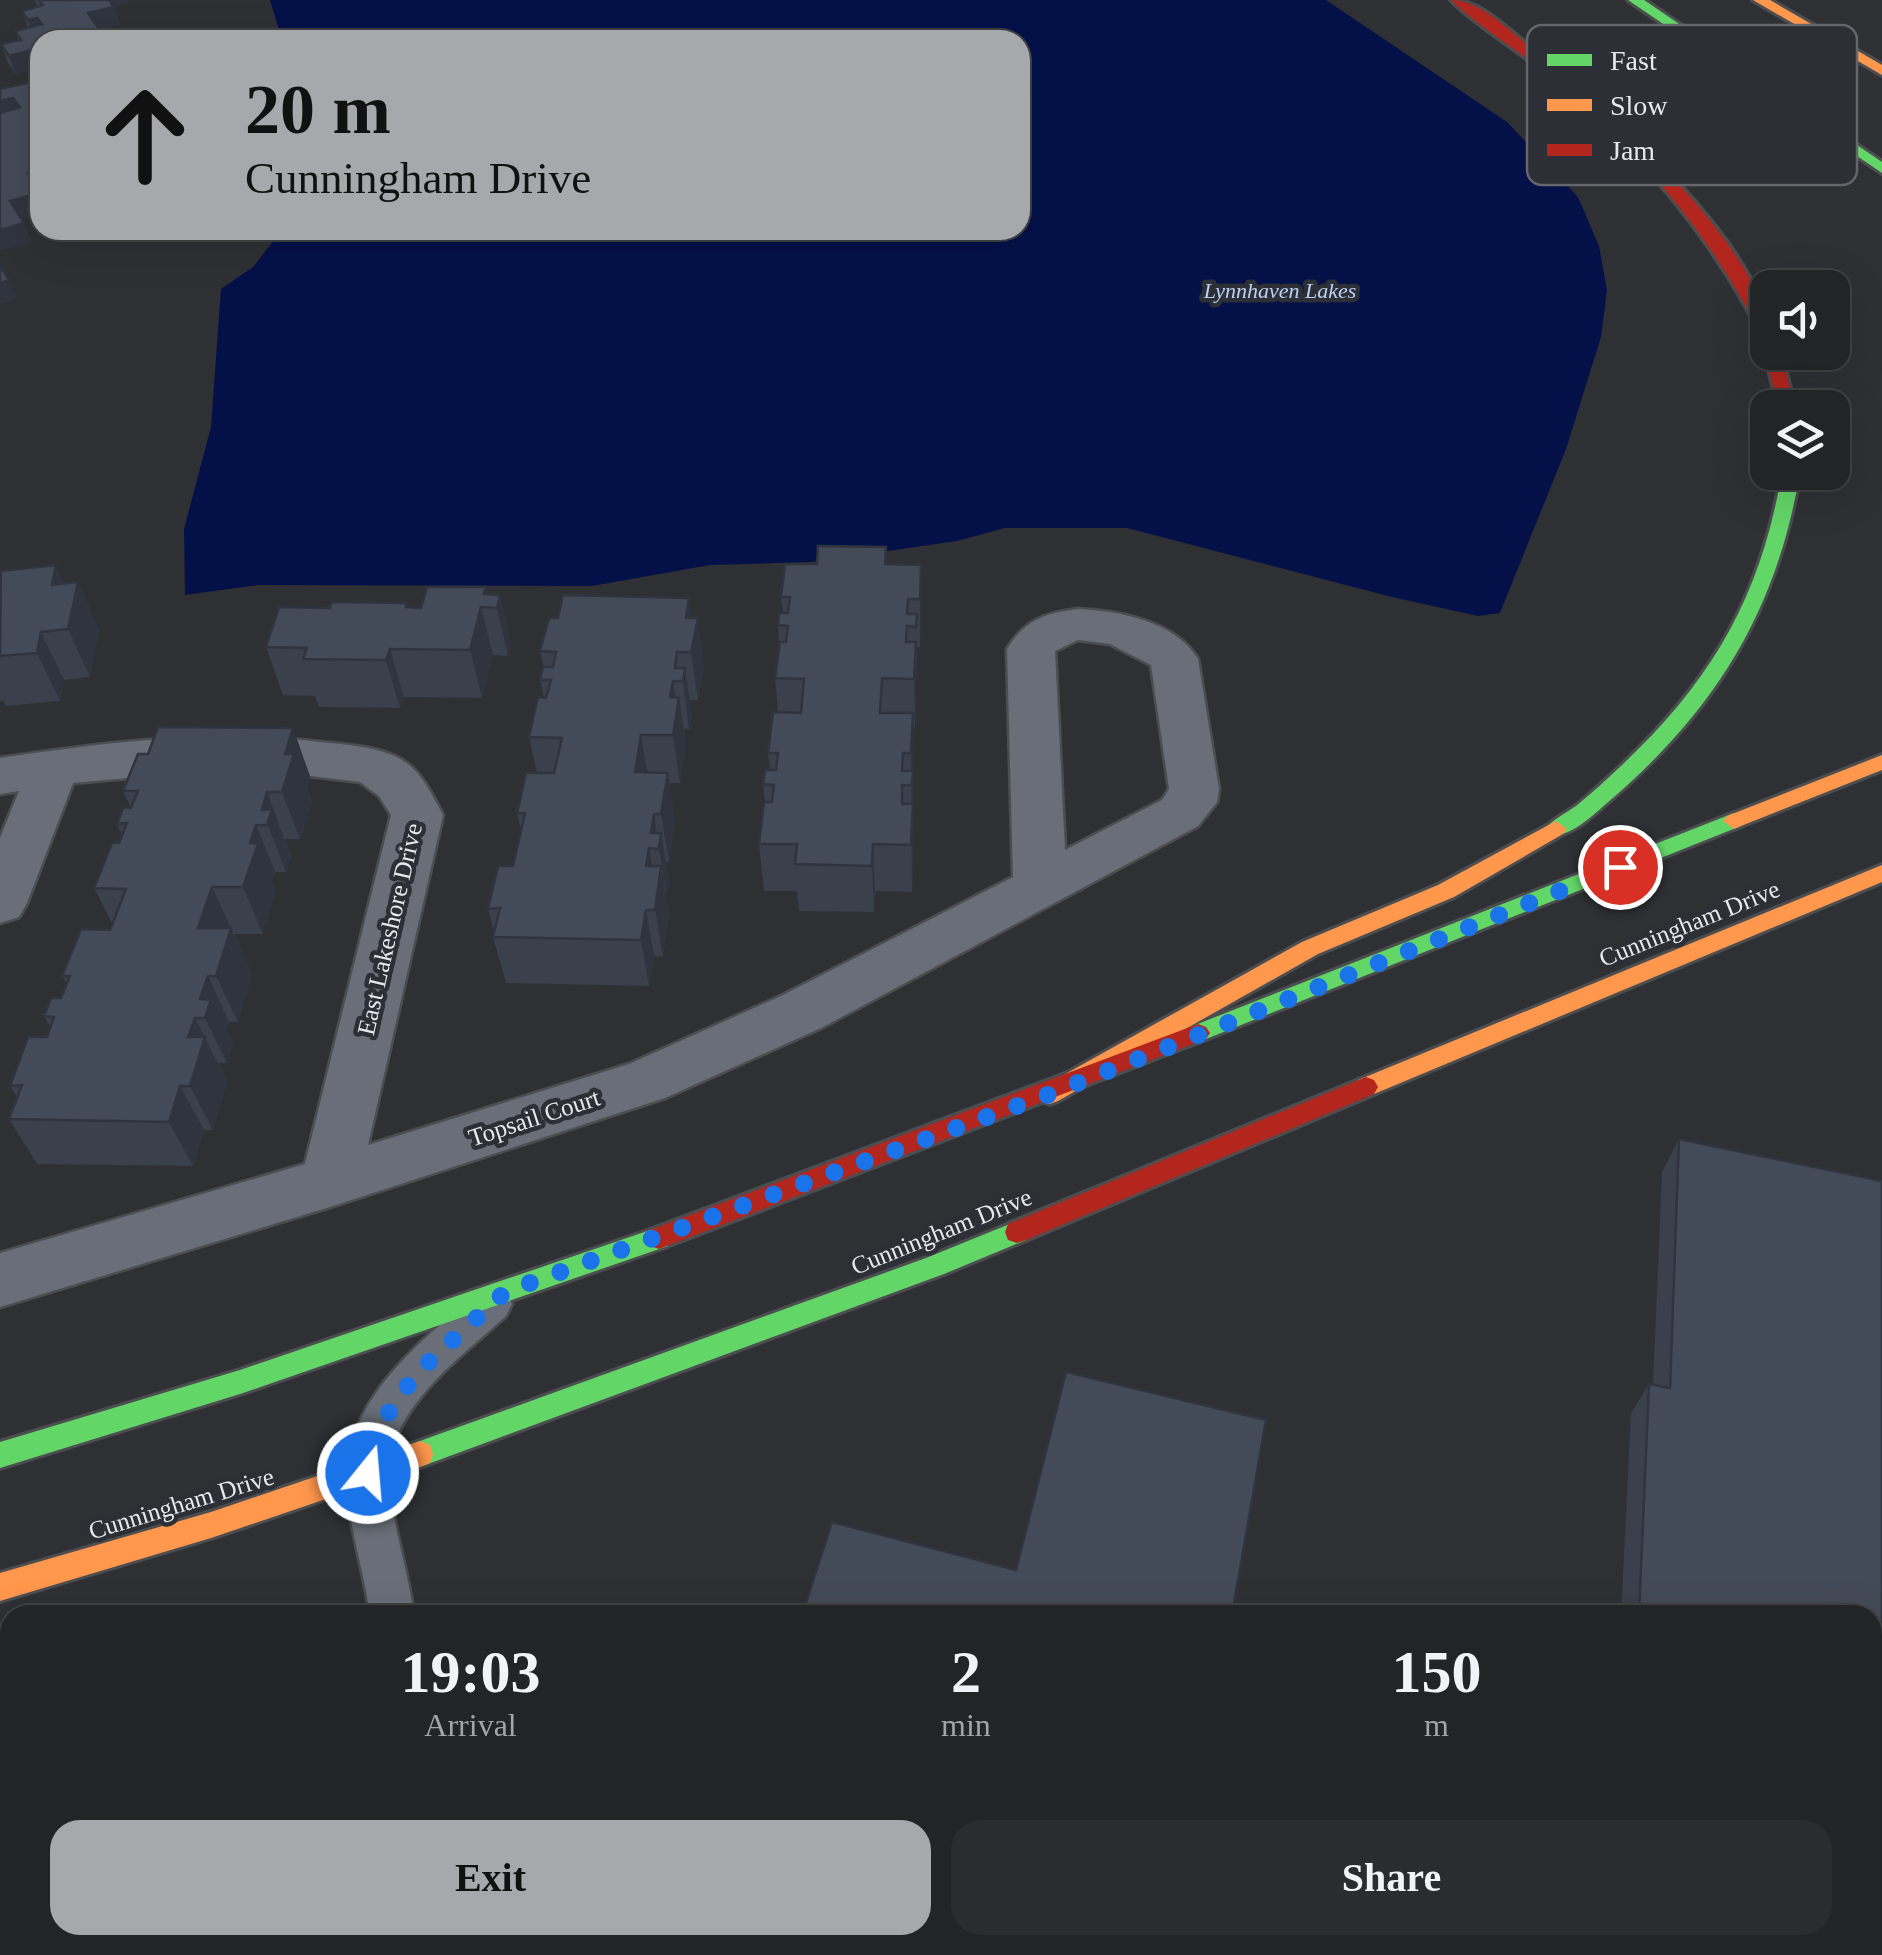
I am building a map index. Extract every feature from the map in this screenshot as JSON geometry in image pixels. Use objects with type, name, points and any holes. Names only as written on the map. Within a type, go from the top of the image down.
[{"type":"main road","points":[[1458,0],[1527,52]]},
{"type":"main road","points":[[1635,0],[1675,25]]},
{"type":"main road","points":[[1635,0],[1672,25]]},
{"type":"main road","points":[[1762,1],[1810,25]]},
{"type":"main road","points":[[1762,1],[1803,25]]},
{"type":"main road","points":[[1857,48],[1882,61]]},
{"type":"main road","points":[[1857,56],[1882,71]]},
{"type":"main road","points":[[1857,138],[1882,154]]},
{"type":"main road","points":[[1857,152],[1882,169]]},
{"type":"main road","points":[[1671,185],[1730,256],[1750,296]]},
{"type":"main road","points":[[1050,1094],[1310,948],[1446,891],[1586,812],[1668,734],[1728,659],[1760,592],[1784,527],[1789,490]]},
{"type":"main road","points":[[0,1456],[160,1409],[505,1292],[1050,1094],[1882,762]]},
{"type":"main road","name":"Cunningham Drive","points":[[0,1586],[211,1525],[368,1473],[935,1266],[1882,873]]},
{"type":"street","name":"Topsail Court","points":[[0,1280],[330,1182],[645,1082],[712,1054],[1040,887],[1180,813],[1192,802],[1194,789],[1174,658],[1161,645],[1139,634],[1113,627],[1053,627],[1037,636],[1031,650],[1040,887]]},
{"type":"street","name":"East Lakeshore Drive","points":[[0,776],[172,755],[293,754],[377,770],[403,788],[417,816],[330,1182]]},
{"type":"street","points":[[0,903],[54,767]]},
{"type":"lane","points":[[390,1605],[368,1473],[375,1439],[393,1405],[420,1370],[505,1292]]},
{"type":"water","name":"Lynnhaven Lakes","points":[[270,0],[1326,0],[1507,122],[1527,143],[1527,185],[1567,185],[1578,197],[1599,246],[1607,290],[1601,337],[1566,449],[1500,613],[1478,616],[1392,597],[1127,528],[1005,528],[957,541],[811,562],[710,565],[592,586],[258,585],[185,595],[184,529],[211,427],[221,289],[253,267],[274,240],[1030,240],[1030,30],[279,30]]},
{"type":"building","points":[[39,0],[109,0],[114,7],[88,13],[100,30],[30,30],[30,51],[9,56],[1,44],[21,40],[15,31],[42,24],[37,18],[28,20],[22,11],[43,5]]},
{"type":"building","points":[[30,82],[30,196],[10,201],[24,223],[0,230],[0,113],[20,107],[13,98],[0,101],[0,89]]},
{"type":"building","points":[[0,266],[9,280],[0,283]]},
{"type":"building","points":[[818,546],[886,547],[885,564],[921,565],[920,599],[908,599],[907,614],[917,614],[916,627],[907,626],[906,642],[916,642],[914,679],[882,678],[880,713],[913,713],[911,753],[903,753],[902,771],[913,771],[912,785],[902,785],[902,804],[913,804],[911,845],[873,844],[872,866],[795,864],[797,844],[759,844],[764,802],[772,802],[774,785],[763,784],[765,770],[776,770],[778,753],[768,753],[773,712],[801,713],[804,679],[775,678],[780,642],[786,642],[788,626],[778,625],[779,613],[788,613],[790,597],[781,597],[785,564],[817,564]]},
{"type":"building","points":[[56,565],[52,585],[78,582],[68,629],[41,632],[37,653],[0,656],[1,571]]},
{"type":"building","points":[[427,587],[485,587],[484,594],[500,595],[497,608],[481,607],[470,650],[390,649],[386,660],[303,659],[307,648],[266,647],[279,607],[330,608],[332,602],[407,603],[406,607],[421,608]]},
{"type":"building","points":[[563,595],[689,598],[686,618],[698,618],[691,652],[677,652],[675,668],[685,668],[683,681],[673,681],[670,697],[679,698],[673,735],[641,735],[635,772],[668,773],[661,814],[654,814],[651,833],[661,833],[659,849],[649,848],[646,866],[661,866],[655,910],[646,910],[641,940],[493,937],[500,908],[488,909],[498,866],[513,866],[525,813],[517,813],[526,773],[554,773],[562,738],[529,737],[538,697],[546,698],[551,680],[540,680],[543,667],[553,667],[556,652],[540,651],[549,618],[558,618]]},
{"type":"building","points":[[158,727],[293,728],[285,754],[294,754],[282,792],[267,792],[262,810],[272,809],[267,825],[256,825],[250,843],[258,844],[243,887],[212,887],[198,928],[231,928],[216,976],[208,976],[200,999],[211,1000],[205,1018],[195,1018],[188,1037],[205,1037],[190,1086],[180,1086],[169,1122],[9,1119],[22,1085],[10,1086],[28,1037],[47,1037],[54,1017],[44,1016],[51,998],[61,998],[70,976],[62,976],[81,929],[110,930],[126,889],[94,888],[112,843],[119,843],[127,823],[117,824],[123,808],[131,808],[138,791],[123,791],[138,754],[148,754]]},
{"type":"building","points":[[1679,1139],[1882,1181],[1882,1605],[1639,1605],[1649,1384],[1670,1388]]},
{"type":"building","points":[[1066,1372],[1266,1420],[1234,1605],[805,1605],[832,1522],[1016,1570]]},
{"type":"traffic: fast","points":[[1635,0],[1672,25]]},
{"type":"traffic: fast","points":[[1857,152],[1882,169]]},
{"type":"traffic: fast","points":[[1556,829],[1606,793],[1665,736],[1718,670],[1758,597],[1784,516],[1788,490]]},
{"type":"traffic: fast","points":[[1198,1033],[1734,821]]},
{"type":"traffic: fast","points":[[420,1454],[935,1266],[1017,1232]]},
{"type":"traffic: fast","points":[[0,1455],[240,1382],[659,1238]]},
{"type":"traffic: slow","points":[[1760,0],[1803,25]]},
{"type":"traffic: slow","points":[[1857,56],[1882,71]]},
{"type":"traffic: slow","points":[[1734,821],[1882,762]]},
{"type":"traffic: slow","points":[[1050,1094],[1310,948],[1446,891],[1556,829]]},
{"type":"traffic: slow","points":[[1366,1087],[1882,873]]},
{"type":"traffic: slow","points":[[0,1587],[211,1525],[420,1454]]},
{"type":"traffic: jam","points":[[1458,0],[1527,51]]},
{"type":"traffic: jam","points":[[1672,185],[1710,233],[1750,298]]},
{"type":"traffic: jam","points":[[1778,370],[1782,390]]},
{"type":"traffic: jam","points":[[659,1238],[1198,1033]]},
{"type":"traffic: jam","points":[[1017,1232],[1366,1087]]},
{"type":"route","points":[[368,1473],[375,1439],[393,1405],[420,1370],[505,1292],[580,1268],[1050,1094],[1620,867]]}]
